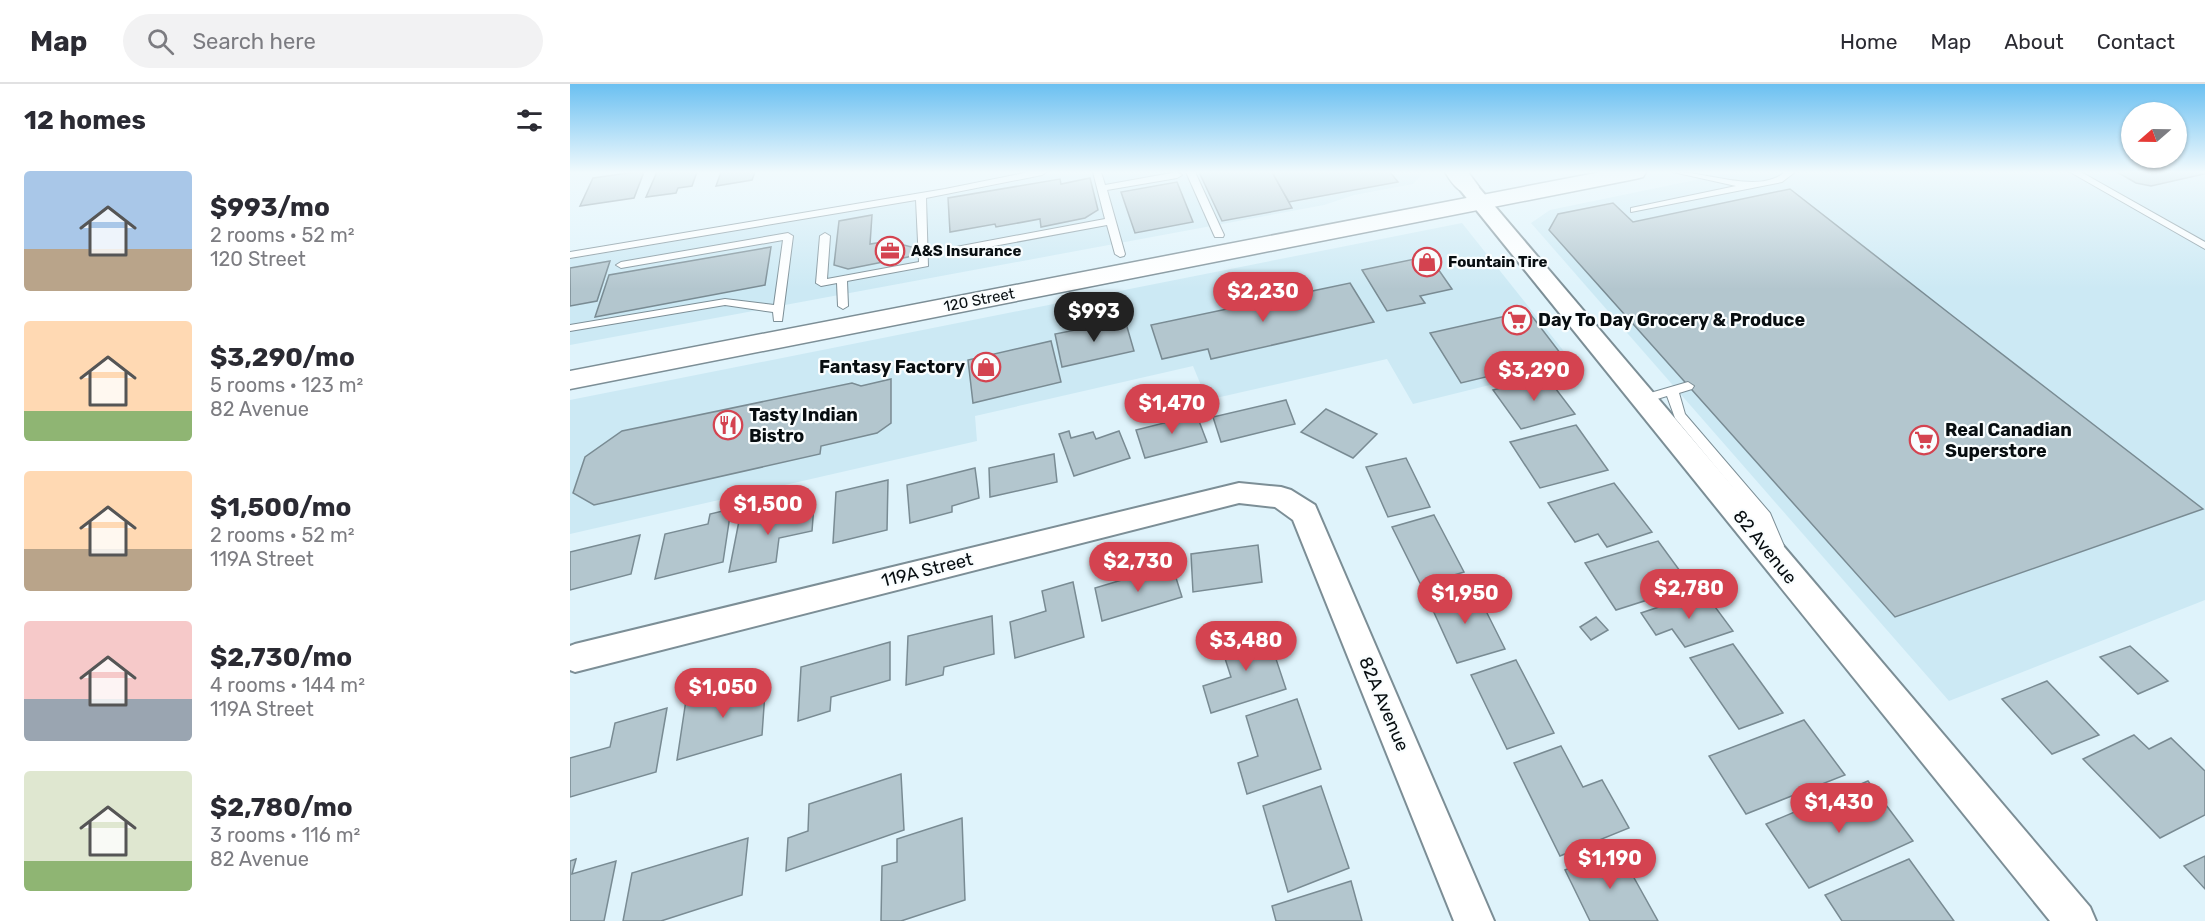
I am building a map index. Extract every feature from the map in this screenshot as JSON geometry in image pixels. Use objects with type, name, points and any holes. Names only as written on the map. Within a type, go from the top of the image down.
[{"type":"main road","name":"120 Street","points":[[570,359],[779,314],[843,306],[1341,211]]},
{"type":"main road","name":"120 Street","points":[[570,380],[926,311],[1363,211]]},
{"type":"main road","points":[[926,311],[929,300],[936,297],[1001,282],[1014,274]]},
{"type":"street","name":"82 Avenue","points":[[1488,211],[2076,921]]},
{"type":"street","name":"119A Street","points":[[575,658],[1239,493],[1281,497]]},
{"type":"street","name":"82A Avenue","points":[[1281,497],[1305,513],[1474,921]]},
{"type":"lane","points":[[570,255],[831,211]]},
{"type":"lane","points":[[825,236],[821,283],[924,264],[922,211]]},
{"type":"lane","points":[[1108,211],[1120,254]]},
{"type":"lane","points":[[1208,211],[1219,234]]},
{"type":"lane","points":[[2144,211],[2205,246]]},
{"type":"lane","points":[[570,328],[725,302],[779,314],[790,218]]},
{"type":"lane","points":[[956,250],[1111,222]]},
{"type":"lane","points":[[621,265],[788,236]]},
{"type":"lane","points":[[842,279],[843,306]]},
{"type":"lane","points":[[1644,399],[1688,386]]},
{"type":"lane","points":[[1672,391],[1679,415],[1765,517],[1791,578]]},
{"type":"shaded area","points":[[852,211],[1291,211],[570,345],[570,259]]},
{"type":"shaded area","points":[[1548,211],[2205,211],[2205,600],[1949,701],[1531,223]]},
{"type":"shaded area","points":[[1462,223],[1574,364],[1413,404],[1387,359],[1207,400],[1193,366],[975,416],[977,441],[570,534],[570,400]]},
{"type":"building","points":[[949,211],[1096,211],[1085,218],[1041,227],[1040,219],[950,232]]},
{"type":"building","points":[[1128,211],[1189,211],[1193,222],[1135,233]]},
{"type":"building","points":[[1217,211],[1276,211],[1222,221]]},
{"type":"building","name":"Real Canadian Superstore","points":[[1573,211],[1621,211],[1633,222],[1685,211],[1818,211],[2203,509],[1895,617],[1549,230],[1558,214]]},
{"type":"building","points":[[872,215],[870,244],[889,241],[919,249],[908,257],[848,269],[834,265],[839,221]]},
{"type":"building","points":[[771,247],[765,285],[595,317],[609,275]]},
{"type":"building","points":[[1429,256],[1452,289],[1420,296],[1425,303],[1387,311],[1362,270]]},
{"type":"building","points":[[610,261],[597,301],[570,306],[570,268]]},
{"type":"building","points":[[1350,283],[1374,322],[1211,359],[1208,349],[1162,359],[1151,325]]},
{"type":"building","points":[[1528,311],[1564,358],[1461,383],[1430,333]]},
{"type":"building","points":[[1125,320],[1134,351],[1062,367],[1055,334]]},
{"type":"building","points":[[1051,341],[1061,382],[973,403],[968,360]]},
{"type":"building","points":[[1546,376],[1575,414],[1521,429],[1493,390]]},
{"type":"building","points":[[891,379],[891,423],[877,433],[821,446],[820,454],[594,505],[573,493],[585,457],[622,431],[852,383],[861,386]]},
{"type":"building","points":[[1286,400],[1295,424],[1221,442],[1213,417]]},
{"type":"building","points":[[1194,408],[1207,442],[1145,458],[1136,430],[1176,420],[1174,413]]},
{"type":"building","points":[[1326,409],[1377,434],[1353,458],[1301,432]]},
{"type":"building","points":[[1576,425],[1608,470],[1540,488],[1510,442]]},
{"type":"building","points":[[1069,431],[1071,438],[1093,432],[1096,439],[1119,431],[1130,458],[1074,476],[1059,434]]},
{"type":"building","points":[[1054,454],[1057,482],[990,497],[989,468]]},
{"type":"building","points":[[1406,458],[1430,507],[1388,517],[1366,467]]},
{"type":"building","points":[[975,468],[979,498],[952,506],[952,512],[910,523],[907,485]]},
{"type":"building","points":[[888,480],[887,530],[833,543],[836,492]]},
{"type":"building","points":[[1614,483],[1652,532],[1607,547],[1598,534],[1575,542],[1548,503]]},
{"type":"building","points":[[814,505],[812,531],[779,538],[776,562],[729,572],[739,521]]},
{"type":"building","points":[[731,509],[723,562],[655,579],[665,534],[708,524],[710,514]]},
{"type":"building","points":[[1434,515],[1464,572],[1421,585],[1392,527]]},
{"type":"building","points":[[640,535],[631,574],[570,590],[570,552]]},
{"type":"building","points":[[1658,541],[1691,586],[1616,610],[1585,563]]},
{"type":"building","points":[[1258,545],[1262,582],[1193,592],[1191,554]]},
{"type":"building","points":[[1172,565],[1182,597],[1102,621],[1095,588]]},
{"type":"building","points":[[1073,582],[1084,637],[1015,658],[1010,622],[1046,611],[1042,591]]},
{"type":"building","points":[[1456,587],[1461,597],[1477,593],[1505,649],[1457,663],[1426,595]]},
{"type":"building","points":[[1704,592],[1733,631],[1685,647],[1672,629],[1656,635],[1641,613]]},
{"type":"building","points":[[992,616],[994,654],[944,667],[943,675],[906,685],[908,636]]},
{"type":"building","points":[[1596,617],[1608,630],[1591,640],[1580,627]]},
{"type":"building","points":[[1266,629],[1286,689],[1211,713],[1203,686],[1231,677],[1220,643]]},
{"type":"building","points":[[890,642],[890,680],[831,697],[830,711],[798,721],[801,667]]},
{"type":"building","points":[[1733,644],[1783,713],[1739,729],[1690,658]]},
{"type":"building","points":[[2130,646],[2168,681],[2138,694],[2100,657]]},
{"type":"building","points":[[1516,660],[1554,733],[1507,749],[1471,675]]},
{"type":"building","points":[[766,678],[762,735],[677,760],[686,700]]},
{"type":"building","points":[[2047,681],[2099,735],[2052,754],[2002,699]]},
{"type":"building","points":[[1297,699],[1321,769],[1247,794],[1238,763],[1258,756],[1246,716]]},
{"type":"building","points":[[667,708],[656,772],[570,797],[570,758],[610,747],[615,723]]},
{"type":"building","points":[[1804,720],[1845,775],[1746,814],[1709,756]]},
{"type":"building","points":[[2134,735],[2149,749],[2171,738],[2205,771],[2205,815],[2160,838],[2083,759]]},
{"type":"building","points":[[1561,746],[1583,787],[1602,780],[1629,828],[1560,856],[1514,763]]},
{"type":"building","points":[[901,774],[904,830],[786,871],[788,838],[808,831],[809,804]]},
{"type":"building","points":[[1868,781],[1913,841],[1809,888],[1766,824]]},
{"type":"building","points":[[1321,786],[1349,868],[1288,892],[1263,806]]},
{"type":"building","points":[[962,818],[965,900],[901,921],[881,921],[882,866],[897,862],[897,839]]},
{"type":"building","points":[[748,838],[742,895],[661,921],[623,921],[632,873]]},
{"type":"building","points":[[1618,849],[1658,921],[1590,921],[1565,870]]},
{"type":"building","points":[[2205,856],[2205,889],[2184,866]]},
{"type":"building","points":[[576,859],[572,874],[616,861],[604,921],[570,921],[570,861]]},
{"type":"building","points":[[1909,859],[1954,921],[1842,921],[1825,895]]},
{"type":"building","points":[[1351,881],[1362,921],[1276,921],[1272,906]]},
{"type":"place","name":"A&S Insurance","points":[[890,251]]},
{"type":"place","name":"Fountain Tire","points":[[1427,262]]},
{"type":"place","name":"Day To Day Grocery & Produce","points":[[1517,320]]},
{"type":"place","name":"Fantasy Factory","points":[[986,367]]},
{"type":"place","name":"Tasty Indian Bistro","points":[[728,425]]},
{"type":"place","name":"Real Canadian Superstore","points":[[1924,440]]}]
